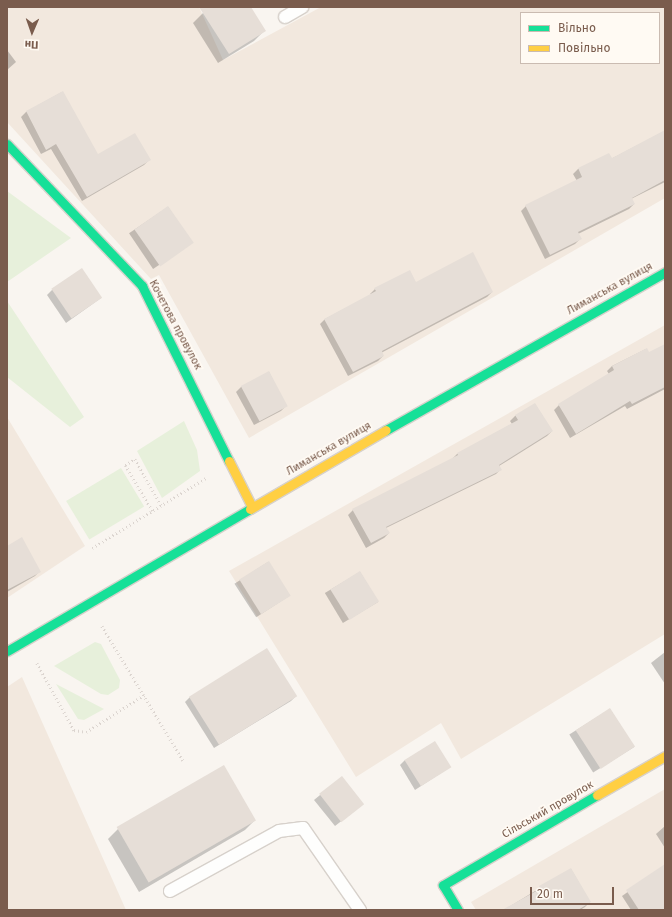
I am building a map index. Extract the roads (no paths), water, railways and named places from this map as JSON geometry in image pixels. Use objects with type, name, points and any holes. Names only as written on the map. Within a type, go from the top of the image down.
[{"type":"street","name":"Кочетова провулок","points":[[7,144],[142,286],[252,507]]},
{"type":"street","name":"Лиманська вулиця","points":[[7,651],[428,405],[665,272]]},
{"type":"street","name":"Сільський провулок","points":[[458,910],[443,885],[665,756]]},
{"type":"lane","points":[[285,17],[302,7]]},
{"type":"lane","points":[[170,891],[279,831],[302,828],[360,910]]}]
